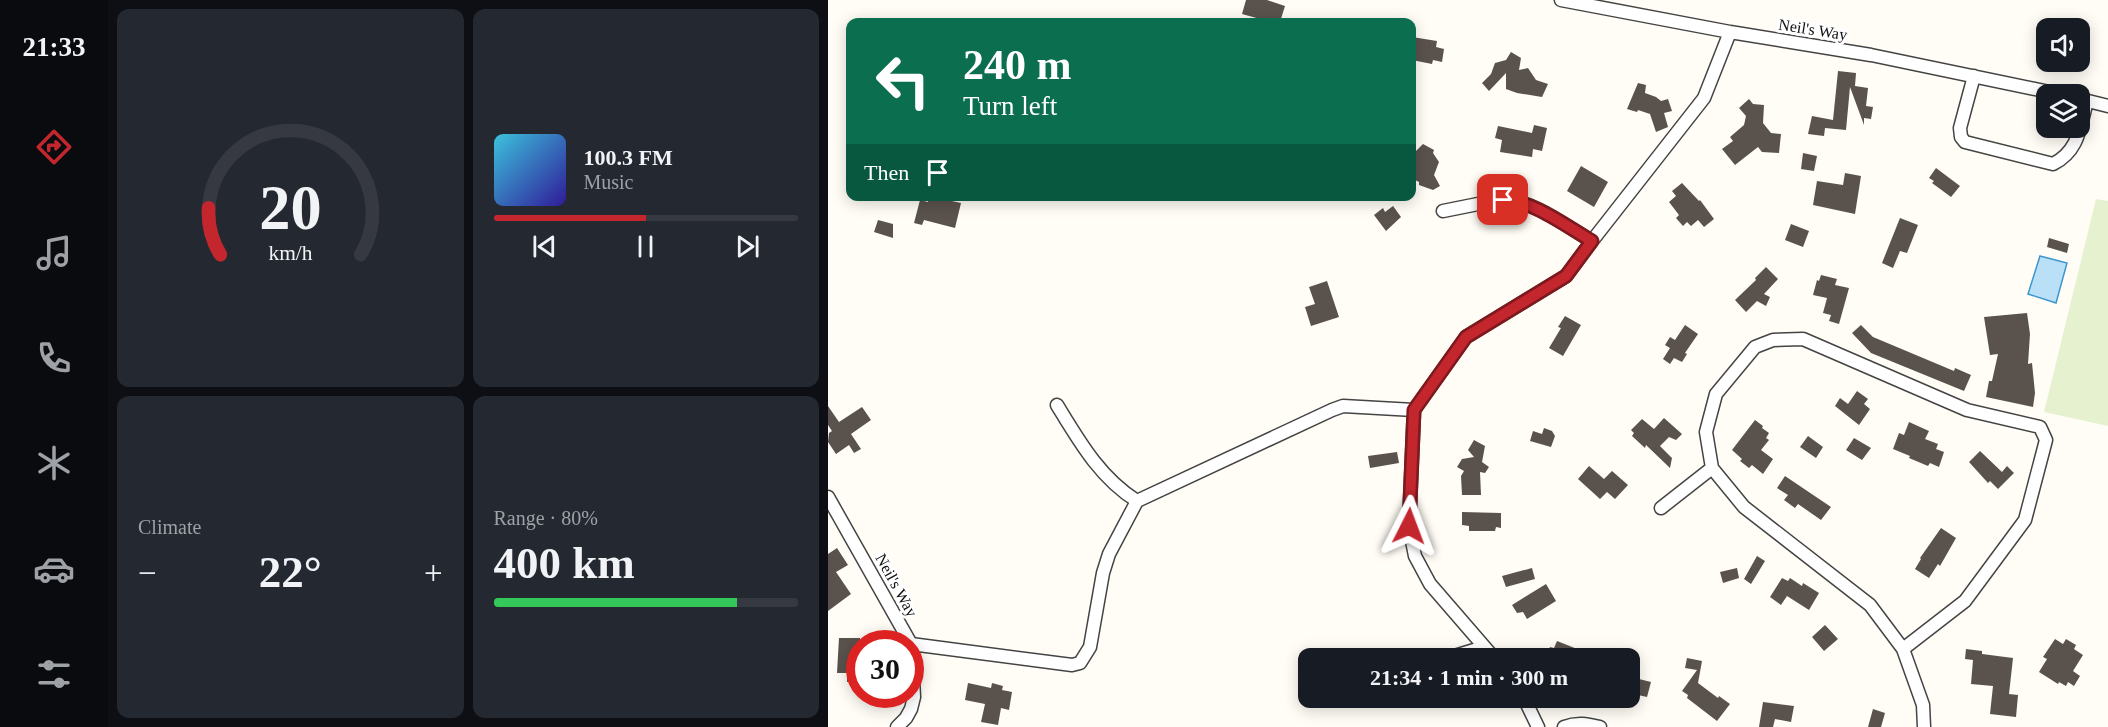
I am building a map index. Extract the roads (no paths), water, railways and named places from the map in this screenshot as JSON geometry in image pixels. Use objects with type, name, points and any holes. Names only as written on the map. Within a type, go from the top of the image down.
[{"type":"street","name":"Neil's Way","points":[[1561,0],[1730,32],[1871,55],[2036,89]]},
{"type":"street","points":[[1481,648],[1484,647],[1430,584],[1415,556],[1409,526],[1414,410],[1466,337],[1566,276],[1704,98],[1730,32]]},
{"type":"street","points":[[1974,76],[1960,128],[1961,137],[1965,142],[2053,164],[2071,152],[2077,138]]},
{"type":"street","points":[[2090,102],[2108,106]]},
{"type":"street","points":[[1443,212],[1512,200],[1534,208],[1592,241]]},
{"type":"street","points":[[1903,649],[1965,601],[2025,520],[2046,440],[2040,427],[1967,410],[1803,339],[1773,340],[1755,347],[1716,394],[1706,432],[1712,468],[1744,507],[1870,605],[1903,649],[1923,705],[1924,727]]},
{"type":"street","points":[[1057,405],[1102,473],[1119,490],[1137,501]]},
{"type":"street","points":[[924,646],[1072,665],[1080,663],[1090,647],[1106,564],[1137,501],[1343,406],[1414,410]]},
{"type":"street","points":[[1661,508],[1712,468]]},
{"type":"street","name":"Neil's Way","points":[[828,497],[903,630]]},
{"type":"street","name":"Neil's Way","points":[[897,727],[906,718],[911,708]]},
{"type":"street","points":[[1529,708],[1538,727]]},
{"type":"street","points":[[1564,727],[1585,723],[1600,727]]},
{"type":"water","points":[[2040,256],[2067,263],[2056,303],[2028,294]]}]
